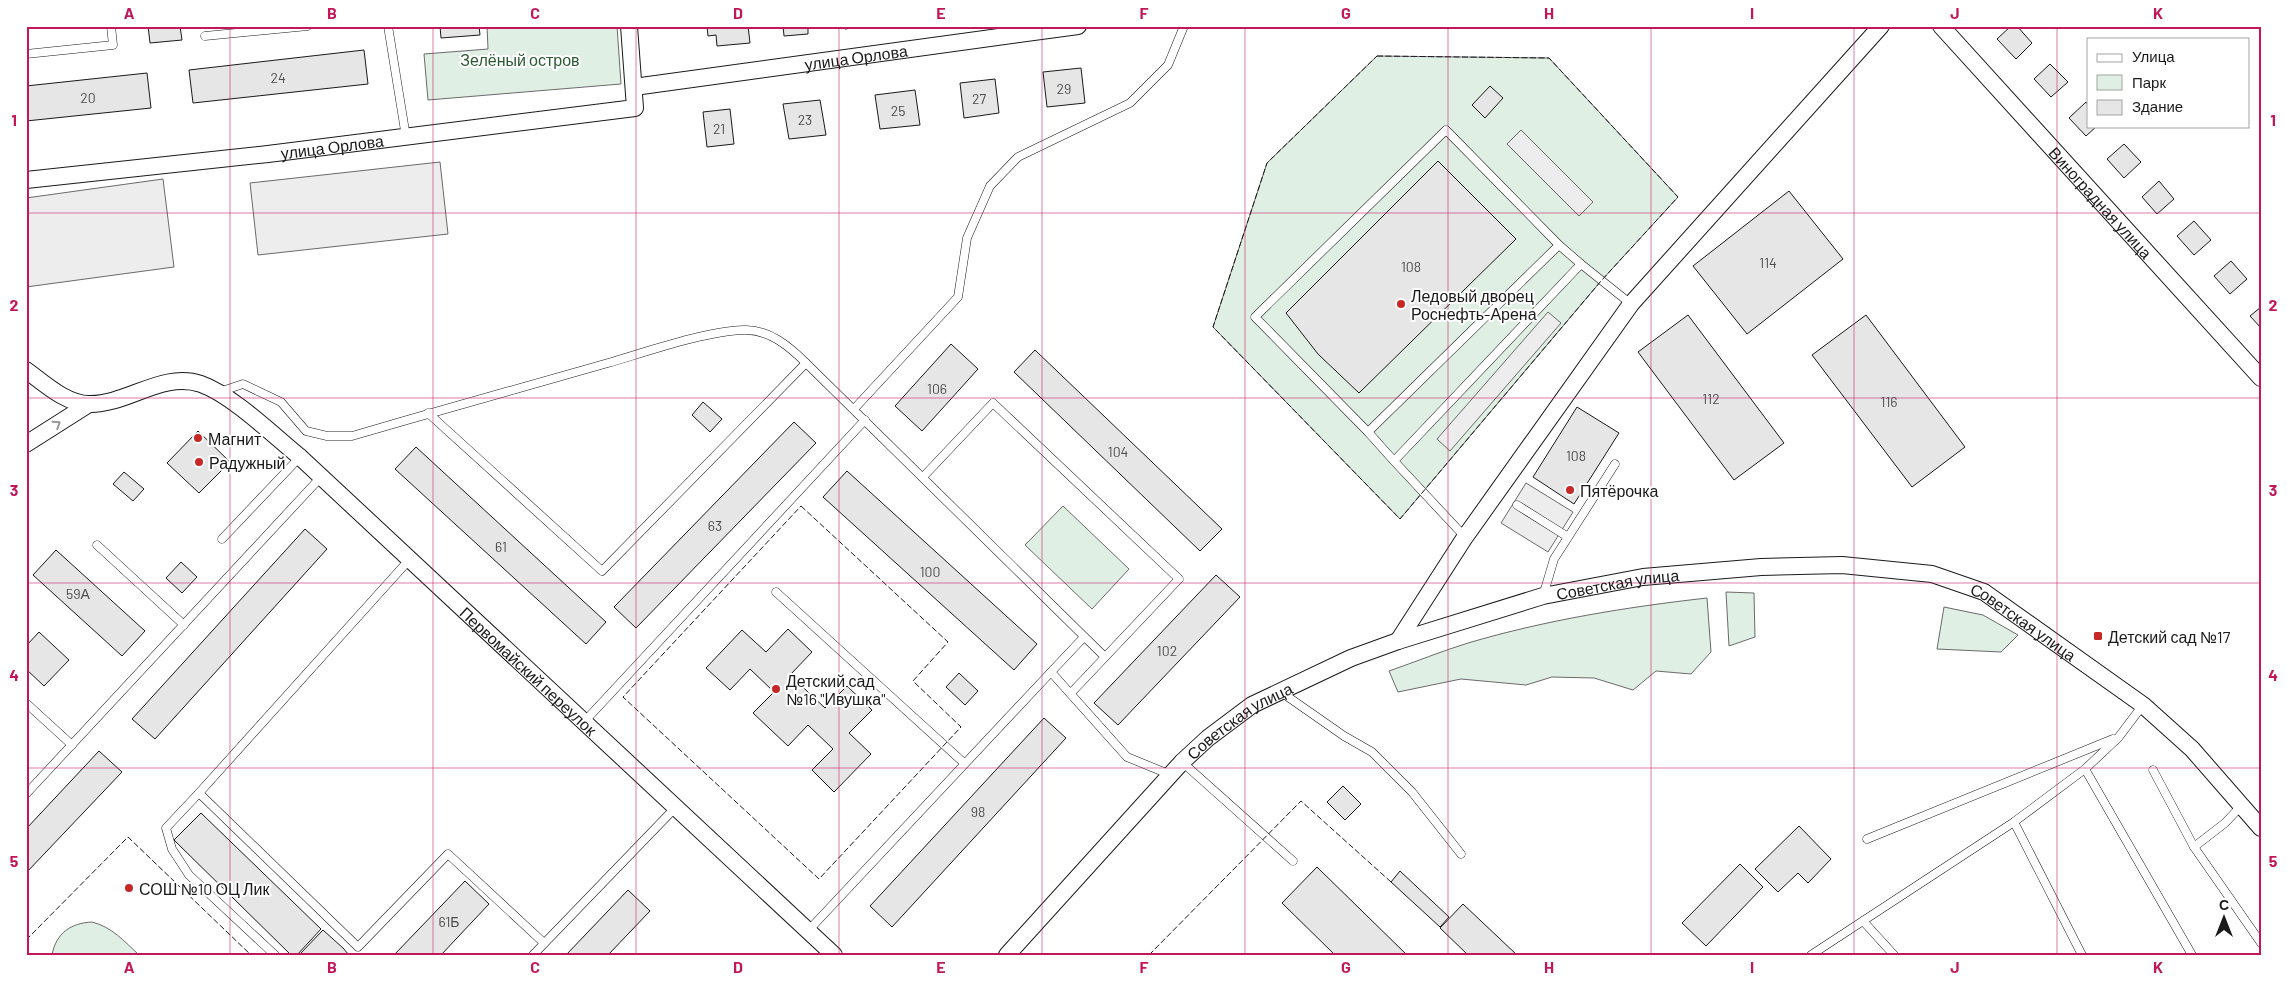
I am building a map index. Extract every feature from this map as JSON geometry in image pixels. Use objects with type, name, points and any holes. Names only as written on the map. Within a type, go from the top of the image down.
[{"type":"street","points":[[629,26],[634,87]]},
{"type":"street","name":"улица Орлова","points":[[26,180],[406,137],[636,108],[634,87],[1078,26]]},
{"type":"street","points":[[1398,640],[1465,537],[1631,304],[1881,26]]},
{"type":"street","name":"Виноградная улица","points":[[1941,26],[2261,378]]},
{"type":"street","points":[[26,370],[60,394],[89,404]]},
{"type":"street","name":"Первомайский переулок","points":[[89,404],[104,403],[158,385],[178,381],[200,383],[219,392],[300,457],[408,560],[834,955]]},
{"type":"street","points":[[26,444],[89,404]]},
{"type":"street","name":"Советская улица","points":[[1007,955],[1182,762],[1233,717],[1252,705],[1351,658],[1398,640],[1543,596],[1643,577],[1761,567],[1842,565],[1932,574],[1984,592],[2142,705],[2192,749],[2242,806],[2259,821]]},
{"type":"lane","points":[[26,54],[113,45],[111,26]]},
{"type":"lane","points":[[204,36],[308,26]]},
{"type":"lane","points":[[388,26],[406,137]]},
{"type":"lane","points":[[854,410],[958,297],[967,238],[990,186],[1018,157],[1130,103],[1168,66],[1184,26]]},
{"type":"lane","points":[[1465,537],[1368,432],[1255,317],[1446,130],[1559,245],[1631,304]]},
{"type":"lane","points":[[1368,432],[1559,245]]},
{"type":"lane","points":[[1394,461],[1581,264]]},
{"type":"lane","points":[[219,392],[242,384],[281,402],[306,430],[327,436],[352,436],[695,339],[746,329],[771,336],[792,348],[1105,658]]},
{"type":"lane","points":[[428,413],[602,571],[806,363]]},
{"type":"lane","points":[[923,477],[993,403],[1179,579],[1071,693]]},
{"type":"lane","points":[[584,722],[865,420]]},
{"type":"lane","points":[[222,538],[300,457]]},
{"type":"lane","points":[[1543,596],[1554,559],[1616,464]]},
{"type":"lane","points":[[26,794],[321,477]]},
{"type":"lane","points":[[1517,505],[1568,537]]},
{"type":"lane","points":[[97,545],[184,625]]},
{"type":"lane","points":[[276,955],[189,875],[172,849],[166,828],[408,560]]},
{"type":"lane","points":[[776,592],[964,763]]},
{"type":"lane","points":[[808,931],[1084,637]]},
{"type":"lane","points":[[1051,672],[1127,756],[1170,775]]},
{"type":"lane","points":[[1281,692],[1344,736],[1372,752],[1412,792],[1461,854]]},
{"type":"lane","points":[[26,703],[72,745]]},
{"type":"lane","points":[[1811,955],[2014,822],[2085,769],[2118,738],[2142,705]]},
{"type":"lane","points":[[1867,839],[2118,738]]},
{"type":"lane","points":[[1182,762],[1292,861]]},
{"type":"lane","points":[[2085,769],[2192,955]]},
{"type":"lane","points":[[2153,770],[2194,847],[2261,943]]},
{"type":"lane","points":[[198,793],[358,947],[448,854],[544,943]]},
{"type":"lane","points":[[2194,847],[2225,823],[2242,806]]},
{"type":"lane","points":[[533,955],[675,808]]},
{"type":"lane","points":[[2014,822],[2082,955]]},
{"type":"lane","points":[[1863,921],[1894,955]]},
{"type":"green space","name":"Зелёный остров","points":[[487,26],[617,26],[621,84],[428,100],[424,54],[488,49]]},
{"type":"green space","name":"Ледовый дворец Роснефть-Арена","points":[[1377,56],[1549,58],[1678,197],[1601,281],[1400,519],[1213,327],[1267,163]]},
{"type":"green space","points":[[1063,506],[1129,569],[1092,609],[1025,545]]},
{"type":"green space","points":[[1726,592],[1754,593],[1755,637],[1729,646]]},
{"type":"green space","points":[[1707,598],[1711,652],[1691,674],[1656,671],[1633,690],[1594,678],[1552,677],[1526,685],[1461,679],[1398,692],[1389,671],[1468,643],[1557,621],[1617,610]]},
{"type":"green space","points":[[1944,607],[1983,615],[2018,635],[2001,652],[1937,649]]},
{"type":"green space","points":[[92,922],[112,931],[139,955],[52,955],[61,935],[77,924]]},
{"type":"shaded area","points":[[1521,130],[1593,202],[1579,216],[1507,144]]},
{"type":"shaded area","points":[[440,162],[448,234],[258,255],[250,183]]},
{"type":"shaded area","points":[[163,179],[174,267],[26,287],[26,198]]},
{"type":"shaded area","points":[[1548,312],[1561,323],[1450,451],[1437,439]]},
{"type":"shaded area","points":[[1526,483],[1573,512],[1548,552],[1501,523]]},
{"type":"building","points":[[148,26],[180,26],[182,40],[150,43]]},
{"type":"building","points":[[440,26],[479,26],[480,35],[441,38]]},
{"type":"building","points":[[707,26],[748,26],[750,43],[717,46],[716,35],[708,36]]},
{"type":"building","points":[[783,26],[808,26],[808,34],[784,36]]},
{"type":"building","points":[[844,26],[869,26],[845,29]]},
{"type":"building","points":[[2011,26],[2017,26],[2032,43],[2016,59],[1997,39]]},
{"type":"building","points":[[364,50],[368,84],[193,103],[189,70]]},
{"type":"building","points":[[2050,64],[2068,82],[2051,97],[2034,79]]},
{"type":"building","points":[[1081,68],[1085,103],[1047,107],[1043,72]]},
{"type":"building","points":[[147,73],[151,108],[26,121],[26,86]]},
{"type":"building","points":[[995,79],[999,113],[964,118],[960,83]]},
{"type":"building","points":[[1490,86],[1503,98],[1485,118],[1472,105]]},
{"type":"building","points":[[915,90],[920,125],[880,129],[875,95]]},
{"type":"building","points":[[820,100],[826,135],[789,139],[783,104]]},
{"type":"building","points":[[2086,102],[2087,128],[2095,128],[2086,136],[2069,118]]},
{"type":"building","points":[[730,109],[734,144],[707,147],[703,112]]},
{"type":"building","points":[[2124,144],[2141,162],[2124,178],[2107,159]]},
{"type":"building","points":[[1438,161],[1516,239],[1359,393],[1318,354],[1286,313]]},
{"type":"building","points":[[2159,181],[2174,199],[2157,214],[2142,197]]},
{"type":"building","points":[[1789,191],[1843,259],[1747,334],[1693,266]]},
{"type":"building","points":[[2194,221],[2211,240],[2194,255],[2177,236]]},
{"type":"building","points":[[2231,261],[2247,279],[2230,294],[2214,276]]},
{"type":"building","points":[[2261,307],[2261,328],[2250,316]]},
{"type":"building","points":[[1688,315],[1784,443],[1734,480],[1638,352]]},
{"type":"building","points":[[1866,315],[1965,447],[1912,487],[1812,355]]},
{"type":"building","points":[[951,344],[978,369],[922,431],[895,406]]},
{"type":"building","points":[[1035,350],[1222,529],[1200,551],[1014,372]]},
{"type":"building","points":[[703,402],[722,419],[710,432],[692,415]]},
{"type":"building","points":[[1577,407],[1619,433],[1574,504],[1533,477]]},
{"type":"building","points":[[794,422],[816,443],[636,628],[614,607]]},
{"type":"building","name":"Радужный","points":[[198,431],[230,462],[199,493],[167,463]]},
{"type":"building","points":[[416,447],[606,622],[586,644],[395,469]]},
{"type":"building","points":[[847,471],[1037,644],[1014,670],[823,497]]},
{"type":"building","points":[[124,472],[144,489],[133,501],[113,484]]},
{"type":"building","points":[[305,529],[327,549],[155,739],[132,719]]},
{"type":"building","points":[[56,550],[145,631],[122,656],[33,575]]},
{"type":"building","points":[[181,562],[197,577],[182,593],[166,578]]},
{"type":"building","points":[[1216,575],[1240,597],[1118,725],[1094,703]]},
{"type":"building","points":[[788,629],[812,652],[790,675],[825,708],[847,686],[872,710],[849,733],[871,754],[834,792],[812,770],[833,749],[808,725],[788,746],[753,713],[774,692],[750,669],[730,690],[706,668],[742,630],[766,652]]},
{"type":"building","points":[[39,632],[69,660],[44,686],[26,669],[26,646]]},
{"type":"building","points":[[959,673],[978,691],[965,705],[946,687]]},
{"type":"building","points":[[1044,718],[1066,738],[892,927],[870,906]]},
{"type":"building","points":[[99,751],[122,772],[26,873],[26,829]]},
{"type":"building","points":[[1343,786],[1361,804],[1345,820],[1327,802]]},
{"type":"building","points":[[201,813],[321,929],[297,955],[291,955],[174,840]]},
{"type":"building","points":[[1799,826],[1831,859],[1808,883],[1798,873],[1778,892],[1755,869]]},
{"type":"building","points":[[1740,864],[1763,887],[1706,946],[1682,923]]},
{"type":"building","points":[[1317,867],[1407,955],[1335,955],[1282,903]]},
{"type":"building","points":[[1400,871],[1449,917],[1440,927],[1391,882]]},
{"type":"building","points":[[465,881],[489,904],[441,955],[394,955]]},
{"type":"building","points":[[628,890],[650,911],[608,955],[566,955]]},
{"type":"building","points":[[1463,904],[1517,955],[1468,955],[1440,928]]},
{"type":"building","points":[[323,930],[343,948],[349,955],[299,955]]},
{"type":"fence","points":[[1377,56],[1549,58],[1678,197],[1601,281],[1400,519],[1213,327],[1267,163],[1377,56]]},
{"type":"fence","points":[[801,506],[948,642],[913,681],[961,727],[819,879],[623,697],[801,506]]},
{"type":"fence","points":[[1149,955],[1301,801],[1391,882]]},
{"type":"fence","points":[[26,940],[128,837],[251,955]]},
{"type":"place","name":"Ледовый дворец Роснефть-Арена","points":[[1401,304]]},
{"type":"place","name":"Магнит","points":[[198,438]]},
{"type":"place","name":"Радужный","points":[[199,462]]},
{"type":"place","name":"Пятёрочка","points":[[1570,490]]},
{"type":"place","name":"Детский сад №17","points":[[2098,636]]},
{"type":"place","name":"Детский сад №16 \"Ивушка\"","points":[[776,689]]},
{"type":"place","name":"СОШ №10 ОЦ Лик","points":[[129,888]]}]
